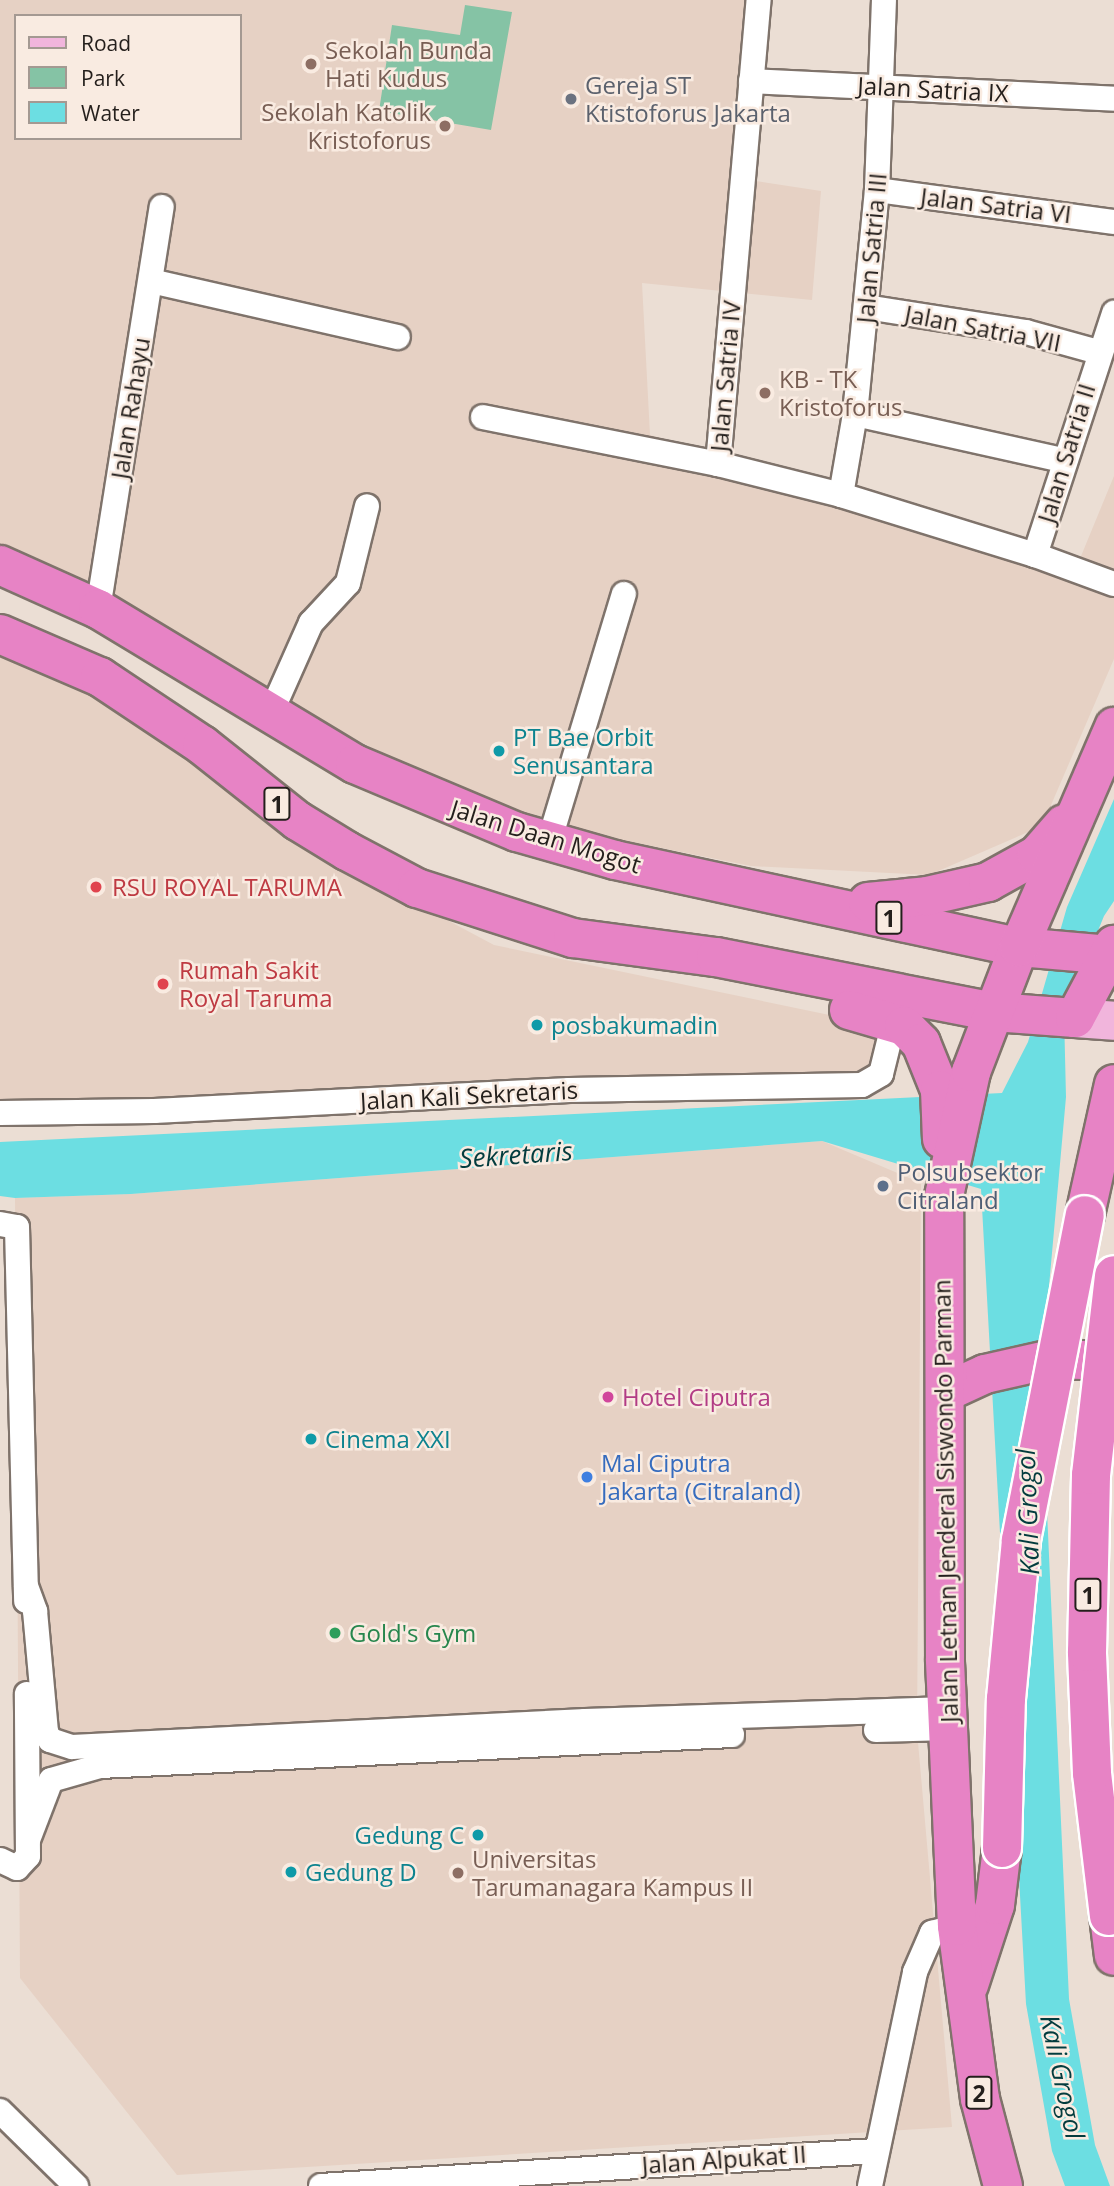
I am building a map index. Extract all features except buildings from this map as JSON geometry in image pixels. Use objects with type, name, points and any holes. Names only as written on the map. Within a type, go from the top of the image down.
[{"type":"highway","name":"Jalan Daan Mogot","points":[[0,565],[98,609],[191,662],[270,715],[412,791],[549,842],[1033,949]]},
{"type":"highway","name":"1","points":[[0,634],[111,684],[346,851],[417,888],[573,938],[716,957],[1011,1013],[1071,1018],[1109,952],[1033,949]]},
{"type":"highway","points":[[573,938],[643,964],[894,1021],[921,1043],[954,1086],[1011,1013],[1080,805],[1114,727]]},
{"type":"highway","points":[[834,905],[926,896],[988,882],[1037,855],[1080,805]]},
{"type":"highway","name":"Jalan Letnan Jenderal Siswondo Parman","points":[[965,1997],[995,1905],[1002,1848],[1006,1699],[1021,1540],[1098,1151],[1114,1084]]},
{"type":"highway","name":"Jalan Letnan Jenderal Siswondo Parman","points":[[954,1086],[945,1187],[948,1719],[957,1926],[980,2099],[1003,2186]]},
{"type":"highway","name":"1","points":[[1114,1275],[1091,1475],[1087,1652],[1092,1773],[1114,1956]]},
{"type":"highway","points":[[946,1392],[985,1374],[1051,1359],[1114,1361]]},
{"type":"main road","name":"1","points":[[1071,1018],[1114,1021]]},
{"type":"street","name":"Jalan Satria IV","points":[[759,0],[718,464],[841,495],[1035,555],[1114,584]]},
{"type":"street","name":"Jalan Satria III","points":[[841,495],[855,414],[877,190],[883,86],[884,0]]},
{"type":"street","name":"Jalan Satria IX","points":[[751,81],[1114,99]]},
{"type":"street","name":"Jalan Satria VI","points":[[877,190],[1114,222]]},
{"type":"street","name":"Jalan Rahayu","points":[[98,609],[162,207]]},
{"type":"street","points":[[151,281],[398,337]]},
{"type":"street","name":"Jalan Satria VII","points":[[866,307],[1026,332],[1098,352]]},
{"type":"street","name":"Jalan Satria II","points":[[1035,555],[1098,352],[1114,313]]},
{"type":"street","points":[[855,414],[1063,460]]},
{"type":"street","points":[[483,417],[718,464]]},
{"type":"street","points":[[270,715],[311,623],[348,583],[367,506]]},
{"type":"street","points":[[549,842],[624,594]]},
{"type":"street","name":"Jalan Kali Sekretaris","points":[[0,1113],[154,1111],[569,1090],[862,1084],[880,1074],[894,1021]]},
{"type":"street","points":[[8,1225],[26,1586],[26,1852]]},
{"type":"street","points":[[26,1586],[35,1611],[46,1732],[57,1744],[145,1745],[948,1719]]},
{"type":"street","points":[[0,1860],[17,1868],[26,1852],[51,1780],[82,1769],[587,1731]]},
{"type":"street","points":[[870,2186],[915,1972],[932,1933],[957,1926]]},
{"type":"street","points":[[4,2124],[76,2186]]},
{"type":"street","name":"Jalan Alpukat II","points":[[321,2186],[465,2180],[876,2151]]},
{"type":"shaded area","points":[[0,0],[752,0],[736,178],[821,191],[812,300],[642,283],[650,435],[1079,561],[1114,476],[1114,659],[1042,826],[929,875],[751,866],[493,814],[0,545]]},
{"type":"shaded area","points":[[0,629],[124,706],[325,855],[494,945],[887,1027],[876,1079],[0,1107]]},
{"type":"shaded area","points":[[822,1141],[921,1183],[917,1731],[952,2127],[177,2175],[20,1978],[15,1198],[131,1194]]},
{"type":"green space","points":[[465,5],[512,12],[491,130],[379,111],[392,25],[460,35]]},
{"type":"water","points":[[1114,799],[1114,901],[1104,916],[1064,1014],[1066,1097],[1044,1342],[1046,1489],[1069,1999],[1095,2145],[1110,2186],[1065,2186],[1052,2151],[1026,2004],[981,1189],[822,1141],[131,1194],[15,1198],[0,1196],[0,1142],[1002,1093],[1028,1042],[1067,907]]},
{"type":"place","name":"Sekolah Bunda Hati Kudus","points":[[311,64]]},
{"type":"place","name":"Gereja ST Ktistoforus Jakarta","points":[[571,99]]},
{"type":"place","name":"Sekolah Katolik Kristoforus","points":[[445,126]]},
{"type":"place","name":"KB - TK Kristoforus","points":[[765,393]]},
{"type":"place","name":"PT Bae Orbit Senusantara","points":[[499,751]]},
{"type":"place","name":"RSU ROYAL TARUMA","points":[[96,887]]},
{"type":"place","name":"Rumah Sakit Royal Taruma","points":[[163,984]]},
{"type":"place","name":"posbakumadin","points":[[537,1025]]},
{"type":"place","name":"Polsubsektor Citraland","points":[[883,1186]]},
{"type":"place","name":"Hotel Ciputra","points":[[608,1397]]},
{"type":"place","name":"Cinema XXI","points":[[311,1439]]},
{"type":"place","name":"Mal Ciputra Jakarta (Citraland)","points":[[587,1477]]},
{"type":"place","name":"Gold's Gym","points":[[335,1633]]},
{"type":"place","name":"Gedung C","points":[[478,1835]]},
{"type":"place","name":"Gedung D","points":[[291,1872]]},
{"type":"place","name":"Universitas Tarumanagara Kampus II","points":[[458,1873]]},
{"type":"water label","name":"Sekretaris","points":[[516,1155]]},
{"type":"water label","name":"Kali Grogol","points":[[1028,1512]]},
{"type":"water label","name":"Kali Grogol","points":[[1062,2077]]}]
